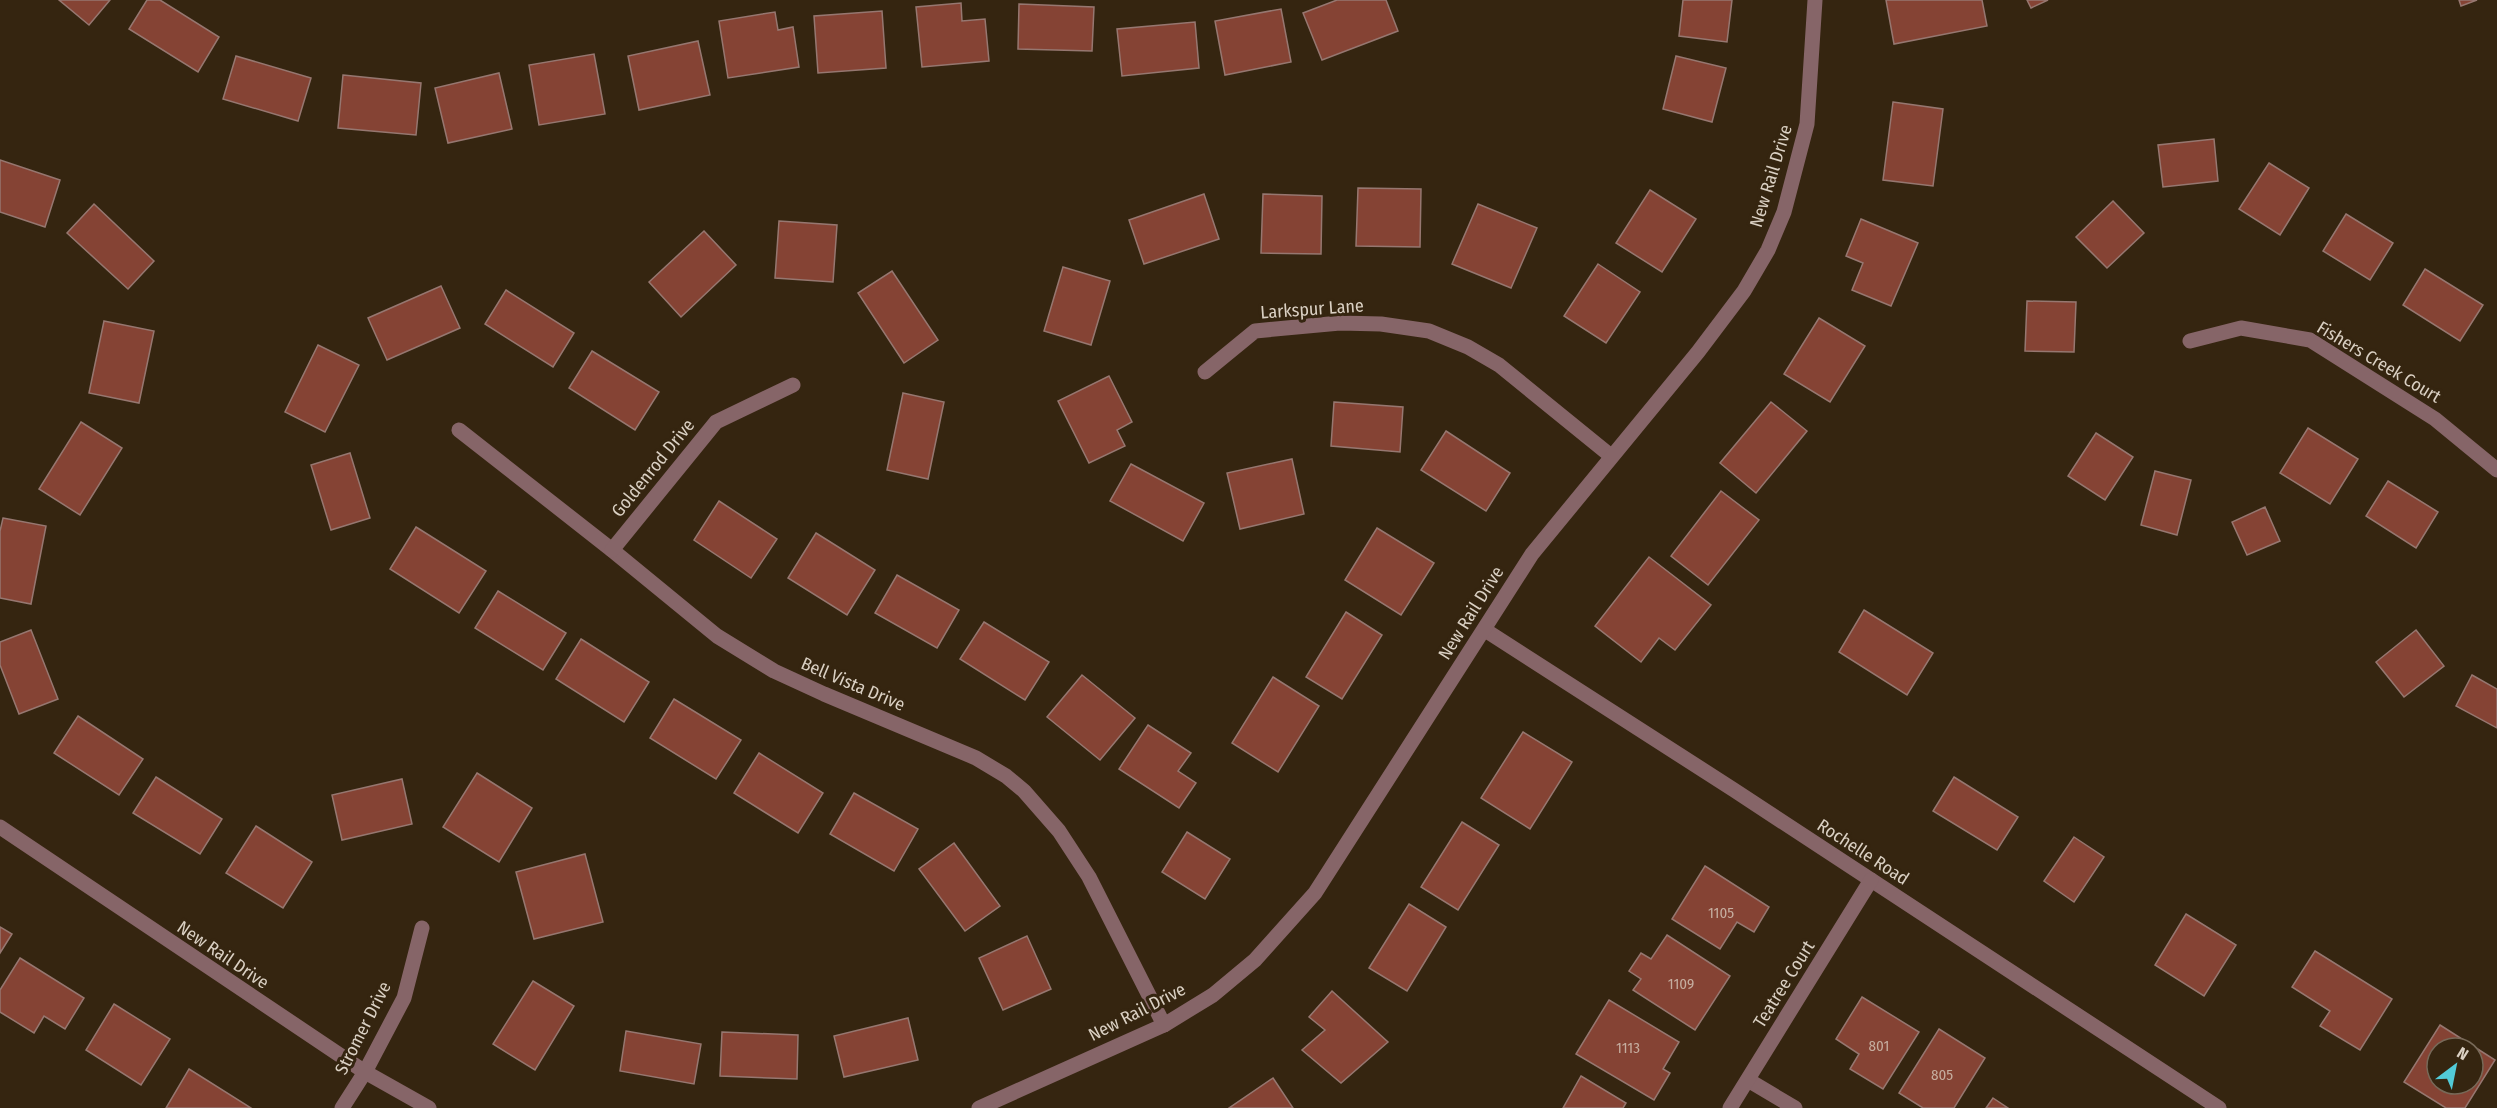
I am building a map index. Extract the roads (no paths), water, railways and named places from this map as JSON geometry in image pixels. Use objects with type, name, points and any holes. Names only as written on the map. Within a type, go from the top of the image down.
[{"type":"street","name":"New Rail Drive","points":[[979,1108],[1164,1025],[1213,995],[1255,960],[1315,893],[1532,554],[1698,352],[1744,291],[1768,250],[1784,212],[1807,124],[1815,0]]},
{"type":"street","name":"Larkspur Lane","points":[[1205,372],[1255,331],[1340,323],[1381,324],[1429,331],[1468,347],[1499,364],[1611,456]]},
{"type":"street","name":"Fishers Creek Court","points":[[2190,341],[2241,328],[2310,340],[2435,419],[2497,470]]},
{"type":"street","name":"Goldenrod Drive","points":[[612,550],[716,422],[793,385]]},
{"type":"street","name":"Bell Vista Drive","points":[[459,430],[717,636],[774,671],[976,758],[1006,776],[1024,791],[1059,831],[1089,877],[1164,1025]]},
{"type":"street","name":"Rochelle Road","points":[[1485,630],[2219,1108]]},
{"type":"street","name":"New Rail Drive","points":[[0,827],[365,1072],[429,1108]]},
{"type":"street","name":"Teatree Court","points":[[1730,1108],[1871,880]]},
{"type":"street","name":"Stromer Drive","points":[[342,1108],[365,1072],[404,998],[422,927]]},
{"type":"street","points":[[1748,1080],[1796,1108]]}]
